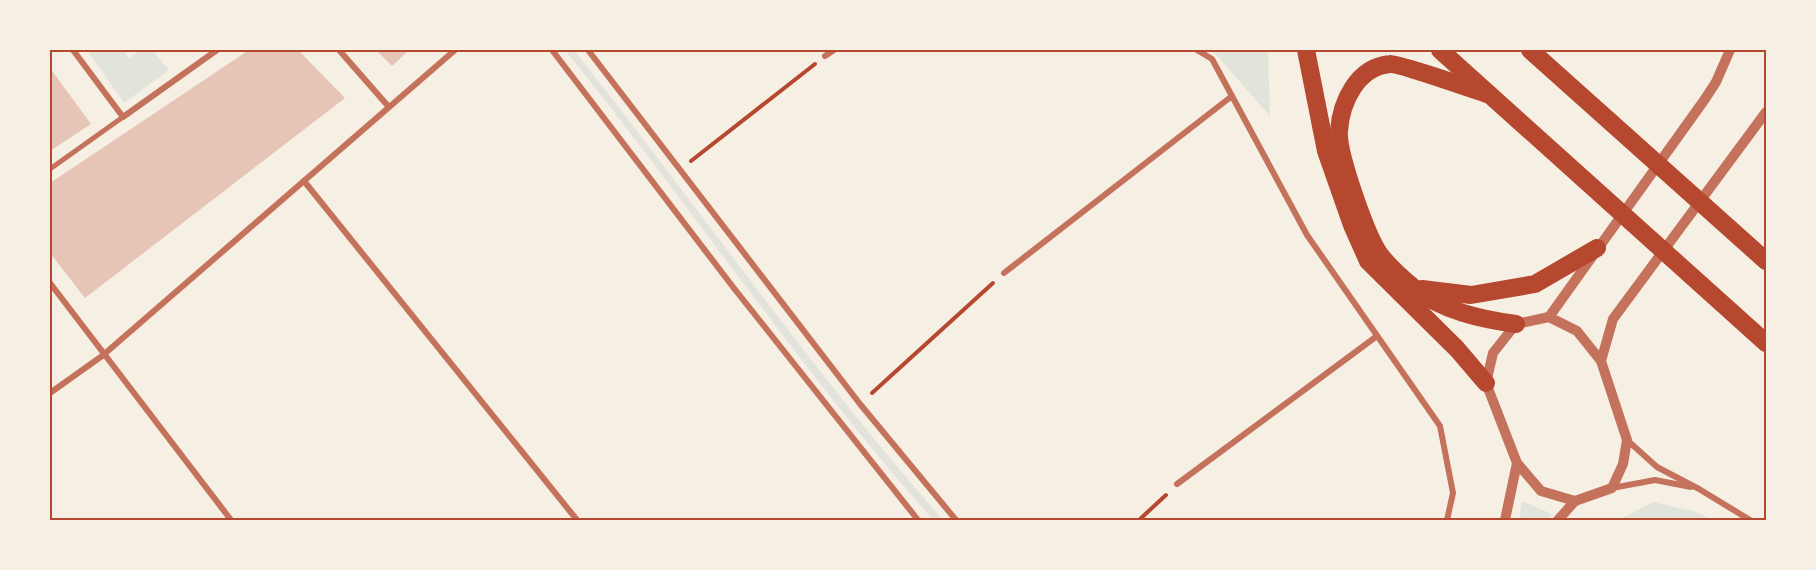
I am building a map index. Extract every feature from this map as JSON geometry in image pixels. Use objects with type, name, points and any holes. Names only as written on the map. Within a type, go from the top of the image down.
[{"type":"highway","points":[[1306,50],[1326,151],[1352,225],[1368,261],[1457,349],[1486,383]]},
{"type":"highway","points":[[1440,50],[1767,343]]},
{"type":"highway","points":[[1530,50],[1767,261]]},
{"type":"highway","points":[[1545,50],[1565,81]]},
{"type":"highway","points":[[1490,95],[1391,63],[1367,72],[1347,94],[1338,133],[1354,195],[1380,255],[1414,289],[1444,305],[1475,318],[1516,324]]},
{"type":"highway","points":[[1414,289],[1471,295],[1535,285],[1597,248]]},
{"type":"street","points":[[73,50],[123,117]]},
{"type":"street","points":[[50,169],[217,50]]},
{"type":"street","points":[[339,50],[388,106]]},
{"type":"street","points":[[50,393],[102,356],[455,50]]},
{"type":"street","points":[[552,50],[733,287],[918,520]]},
{"type":"street","points":[[588,50],[860,404],[956,520]]},
{"type":"street","points":[[825,56],[834,50]]},
{"type":"street","points":[[1197,50],[1212,59],[1307,235],[1440,426],[1453,494],[1447,520]]},
{"type":"street","points":[[1549,317],[1716,82],[1730,50]]},
{"type":"street","points":[[1004,273],[1232,96]]},
{"type":"street","points":[[1601,361],[1613,319],[1767,112]]},
{"type":"street","points":[[304,181],[577,520]]},
{"type":"street","points":[[50,283],[102,356],[231,520]]},
{"type":"street","points":[[1575,501],[1541,491],[1517,463],[1486,383],[1493,353],[1516,324],[1549,317],[1577,331],[1601,361],[1627,440],[1623,464],[1612,488]]},
{"type":"street","points":[[1178,484],[1377,336]]},
{"type":"street","points":[[1627,440],[1657,467],[1750,520]]},
{"type":"street","points":[[1505,520],[1517,463]]},
{"type":"street","points":[[1558,520],[1575,501],[1612,488],[1655,480],[1699,489]]},
{"type":"path","points":[[680,170],[825,56]]},
{"type":"path","points":[[860,404],[1004,273]]},
{"type":"path","points":[[1139,520],[1178,484]]},
{"type":"shaded area","points":[[87,50],[123,50],[129,58],[141,50],[152,50],[169,70],[124,103]]},
{"type":"shaded area","points":[[565,50],[574,50],[801,347],[943,520],[933,520],[837,406]]},
{"type":"shaded area","points":[[1212,50],[1268,50],[1270,116]]},
{"type":"shaded area","points":[[1522,501],[1552,514],[1547,520],[1519,520]]},
{"type":"shaded area","points":[[1653,502],[1697,512],[1711,520],[1618,520]]},
{"type":"building","points":[[249,50],[298,50],[345,98],[85,298],[50,253],[50,183]]},
{"type":"building","points":[[376,50],[409,50],[392,66]]},
{"type":"building","points":[[50,68],[91,124],[50,151]]}]
